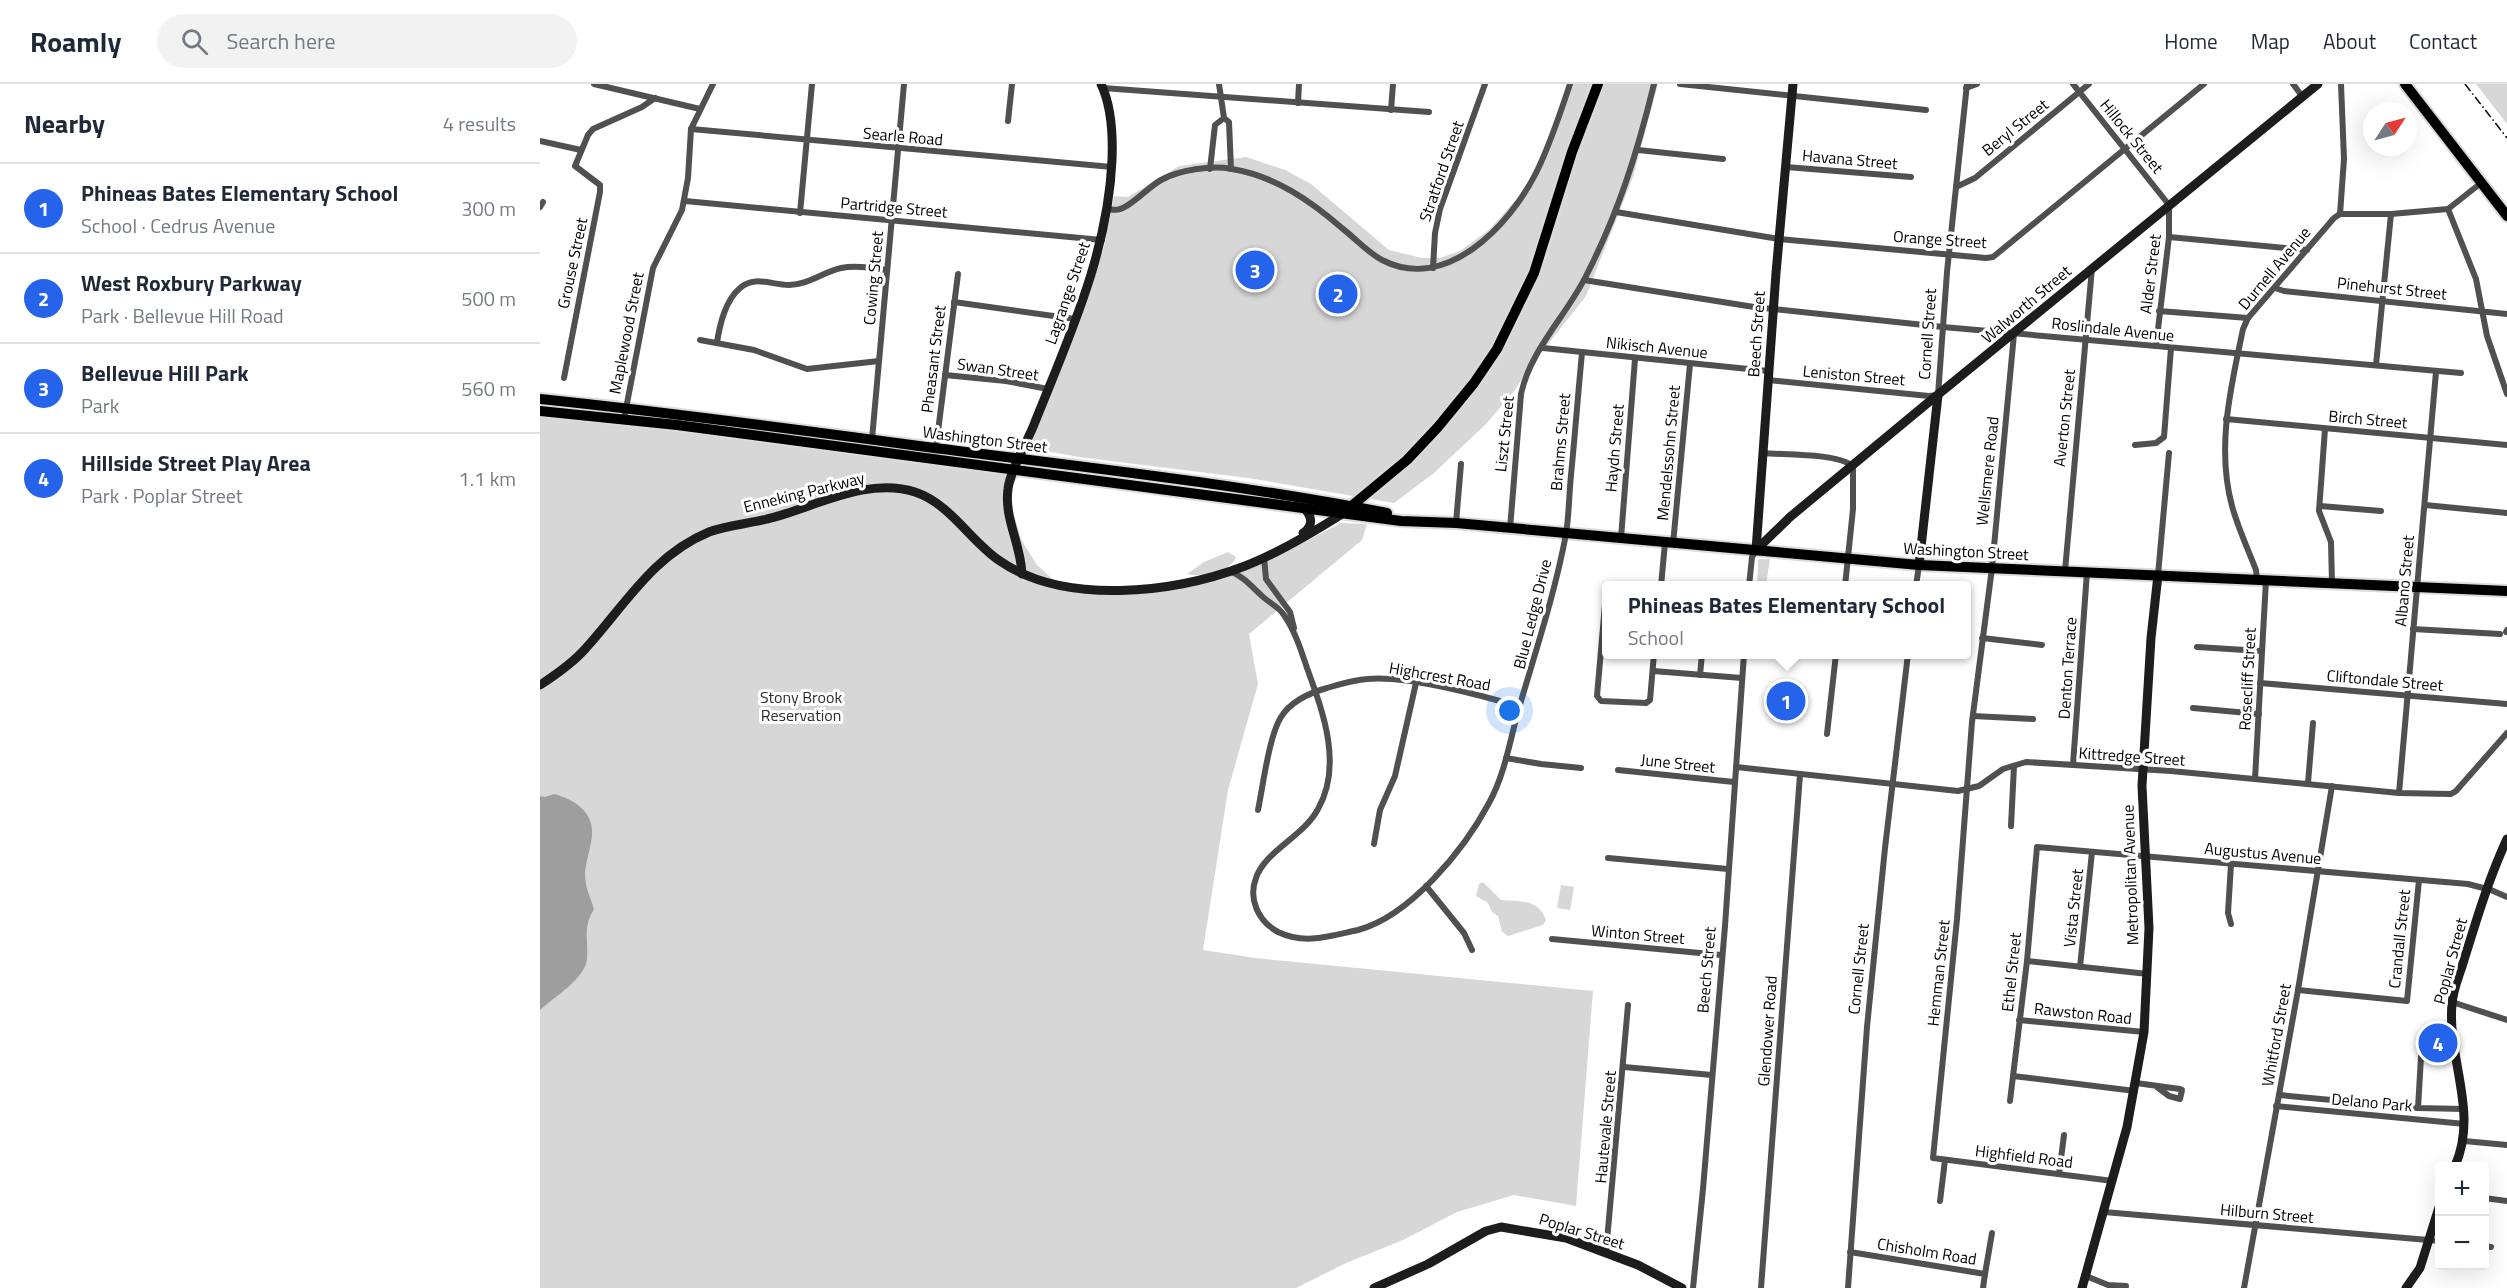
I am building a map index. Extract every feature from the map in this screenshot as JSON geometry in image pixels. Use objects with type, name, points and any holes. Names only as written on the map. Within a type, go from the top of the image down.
[{"type":"main road","points":[[1342,514],[1407,460],[1474,383],[1497,349],[1534,273],[1570,160],[1598,84]]},
{"type":"main road","points":[[2405,84],[2507,216]]},
{"type":"main road","name":"Washington Street","points":[[540,399],[624,414],[1304,508],[1372,520],[1510,528],[1919,565],[2507,591]]},
{"type":"main road","name":"Washington Street","points":[[540,411],[624,414],[936,447],[1276,493],[1425,522]]},
{"type":"street","points":[[594,84],[700,109]]},
{"type":"street","name":"Maplewood Street","points":[[624,414],[653,268],[685,201],[691,129],[713,84]]},
{"type":"street","points":[[800,213],[812,84]]},
{"type":"street","name":"Cowing Street","points":[[872,439],[904,84]]},
{"type":"street","points":[[1008,121],[1012,84]]},
{"type":"street","points":[[1219,84],[1224,118],[1229,122],[1231,130],[1230,169]]},
{"type":"street","points":[[1298,103],[1299,84]]},
{"type":"street","points":[[1391,110],[1393,84]]},
{"type":"street","name":"Stratford Street","points":[[1433,268],[1435,233],[1440,209],[1485,84]]},
{"type":"street","points":[[1106,209],[1121,209],[1163,179],[1182,173],[1230,169],[1282,185],[1315,206],[1381,260],[1395,266],[1412,269],[1433,268],[1464,256],[1498,226],[1518,202],[1536,173],[1570,84]]},
{"type":"street","name":"Liszt Street","points":[[1510,528],[1521,394],[1525,375],[1584,280],[1616,212],[1638,150],[1654,84]]},
{"type":"street","points":[[1680,84],[1926,110]]},
{"type":"street","name":"Beech Street","points":[[1749,581],[1752,557],[1756,549],[1773,308],[1793,84]]},
{"type":"street","points":[[1967,86],[1977,84]]},
{"type":"street","name":"Hillock Street","points":[[2073,84],[2126,148],[2169,206]]},
{"type":"street","name":"Beryl Street","points":[[1956,187],[1975,178],[2089,84]]},
{"type":"street","name":"Orange Street","points":[[1616,212],[1779,238],[1993,257],[2204,84]]},
{"type":"street","points":[[2293,84],[2302,96]]},
{"type":"street","name":"Walworth Street","points":[[1756,549],[1790,517],[1938,394],[2318,84]]},
{"type":"street","points":[[2341,84],[2344,159],[2340,214],[2391,214],[2448,209],[2481,183]]},
{"type":"street","points":[[1102,86],[1222,98],[1430,112]]},
{"type":"street","name":"Lagrange Street","points":[[1022,574],[1021,555],[1007,507],[1008,489],[1090,280],[1101,240],[1112,167],[1111,117],[1102,86]]},
{"type":"street","name":"Cornell Street","points":[[1917,581],[1938,394],[1967,86]]},
{"type":"street","points":[[540,141],[581,150],[593,129],[642,107],[655,98]]},
{"type":"street","points":[[1210,169],[1215,125],[1224,118]]},
{"type":"street","name":"Searle Road","points":[[691,129],[1112,167]]},
{"type":"street","name":"Grouse Street","points":[[564,378],[600,192],[600,185],[575,166],[581,150]]},
{"type":"street","points":[[1638,150],[1723,159]]},
{"type":"street","name":"Havana Street","points":[[1786,167],[1911,177]]},
{"type":"street","name":"Partridge Street","points":[[685,201],[1101,240]]},
{"type":"street","name":"Alder Street","points":[[2156,346],[2169,237],[2169,206]]},
{"type":"street","points":[[2448,209],[2476,279],[2487,336],[2504,379],[2507,394]]},
{"type":"street","name":"Durnell Avenue","points":[[2261,579],[2232,506],[2224,444],[2226,418],[2242,329],[2248,318],[2334,218],[2340,214]]},
{"type":"street","points":[[2376,365],[2391,214]]},
{"type":"street","points":[[2169,237],[2307,250]]},
{"type":"street","points":[[717,342],[730,300],[746,284],[765,281],[788,285],[799,284],[841,268],[887,270]]},
{"type":"street","name":"Averton Street","points":[[2064,571],[2092,268]]},
{"type":"street","name":"Pheasant Street","points":[[936,447],[958,274]]},
{"type":"street","name":"Roslindale Avenue","points":[[1584,280],[1773,308],[1943,327],[2461,373]]},
{"type":"street","name":"Pinehurst Street","points":[[2275,288],[2284,291],[2507,314]]},
{"type":"street","points":[[954,302],[1075,319]]},
{"type":"street","points":[[2159,311],[2248,318]]},
{"type":"street","name":"Wellsmere Road","points":[[1966,790],[1992,568],[2014,334]]},
{"type":"street","points":[[700,340],[754,350],[807,369],[879,361]]},
{"type":"street","name":"Nikisch Avenue","points":[[1543,348],[1690,364],[1768,376]]},
{"type":"street","points":[[2135,445],[2156,443],[2164,437],[2171,348]]},
{"type":"street","name":"Brahms Street","points":[[1566,533],[1582,353]]},
{"type":"street","name":"Haydn Street","points":[[1621,539],[1635,359]]},
{"type":"street","name":"Mendelssohn Street","points":[[1662,581],[1669,544],[1690,364]]},
{"type":"street","name":"Albano Street","points":[[2399,793],[2436,372]]},
{"type":"street","name":"Swan Street","points":[[945,375],[1006,381],[1048,389]]},
{"type":"street","name":"Leniston Street","points":[[1768,376],[1929,396],[1938,394]]},
{"type":"street","name":"Birch Street","points":[[2226,418],[2507,445]]},
{"type":"street","points":[[2325,429],[2320,518],[2331,542],[2332,583]]},
{"type":"street","points":[[1762,453],[1832,459],[1848,462],[1853,466],[1853,509],[1846,581]]},
{"type":"street","name":"Metropolitan Avenue","points":[[2082,1288],[2113,1181],[2136,1087],[2144,1032],[2149,928],[2142,771],[2151,638],[2169,453]]},
{"type":"street","points":[[1456,524],[1461,464]]},
{"type":"street","name":"Enneking Parkway","points":[[540,685],[585,649],[641,581],[682,546],[731,525],[766,520],[859,491],[882,488],[914,491],[928,498],[958,522],[999,561],[1042,583],[1068,588],[1162,586],[1230,571],[1276,551],[1342,514]]},
{"type":"street","points":[[2425,505],[2507,513]]},
{"type":"street","points":[[2320,506],[2381,511]]},
{"type":"street","points":[[1276,551],[1308,530],[1311,518],[1304,508]]},
{"type":"street","name":"Blue Ledge Drive","points":[[1264,557],[1266,579],[1290,612],[1294,632],[1316,692],[1328,740],[1330,763],[1324,797],[1319,808],[1305,827],[1260,869],[1253,889],[1256,909],[1269,926],[1280,932],[1308,940],[1382,921],[1406,906],[1456,852],[1489,804],[1506,758],[1545,628],[1566,533]]},
{"type":"street","name":"Blue Ledge Drive","points":[[1230,571],[1246,580],[1278,608],[1294,632]]},
{"type":"street","name":"Denton Terrace","points":[[2073,765],[2087,572]]},
{"type":"street","name":"Rosecliff Street","points":[[2255,779],[2261,651],[2261,579]]},
{"type":"street","points":[[2414,629],[2504,632]]},
{"type":"street","points":[[1982,638],[2042,645]]},
{"type":"street","points":[[2197,647],[2261,651]]},
{"type":"street","points":[[1602,656],[1598,696],[1601,700],[1646,703],[1650,700],[1654,659]]},
{"type":"street","points":[[1700,675],[1702,659]]},
{"type":"street","name":"Beech Street","points":[[1693,1288],[1712,1075],[1744,659]]},
{"type":"street","points":[[1827,734],[1835,659]]},
{"type":"street","name":"Cornell Street","points":[[1848,1288],[1867,1027],[1907,659]]},
{"type":"street","points":[[1653,671],[1742,678]]},
{"type":"street","name":"Highcrest Road","points":[[1258,810],[1275,729],[1281,716],[1293,703],[1316,692],[1369,678],[1416,683],[1491,698],[1520,707]]},
{"type":"street","points":[[1374,844],[1380,810],[1395,776],[1416,683]]},
{"type":"street","name":"Cliftondale Street","points":[[2260,683],[2507,704]]},
{"type":"street","points":[[2193,708],[2259,714]]},
{"type":"street","points":[[1973,716],[2033,719]]},
{"type":"street","points":[[2308,783],[2313,723]]},
{"type":"street","name":"Kittredge Street","points":[[1966,790],[1979,786],[2003,769],[2034,762],[2142,771],[2171,771],[2399,793],[2453,794],[2507,733]]},
{"type":"street","points":[[1506,758],[1581,768]]},
{"type":"street","points":[[2011,826],[2014,766]]},
{"type":"street","points":[[1736,767],[1893,785],[1966,790]]},
{"type":"street","name":"June Street","points":[[1618,770],[1734,782]]},
{"type":"street","name":"Glendower Road","points":[[1761,1288],[1800,775]]},
{"type":"street","name":"Whitford Street","points":[[2244,1288],[2332,786]]},
{"type":"street","name":"Hemman Street","points":[[1933,1158],[1957,919],[1966,790]]},
{"type":"street","name":"Poplar Street","points":[[2458,1162],[2464,1141],[2465,1124],[2452,1023],[2452,1002],[2486,888],[2507,840]]},
{"type":"street","name":"Augustus Avenue","points":[[2037,847],[2468,884],[2486,888],[2507,897]]},
{"type":"street","name":"Ethel Street","points":[[2010,1101],[2027,962],[2037,847]]},
{"type":"street","name":"Vista Street","points":[[2080,967],[2091,852]]},
{"type":"street","points":[[1608,858],[1728,869]]},
{"type":"street","points":[[2231,864],[2228,913],[2231,924]]},
{"type":"street","name":"Crandall Street","points":[[2298,990],[2407,1001],[2419,880]]},
{"type":"street","points":[[1426,886],[1464,933],[1472,950]]},
{"type":"street","name":"Winton Street","points":[[1552,939],[1721,955]]},
{"type":"street","points":[[2027,962],[2148,974]]},
{"type":"street","points":[[2452,1002],[2507,1020]]},
{"type":"street","name":"Hautevale Street","points":[[1606,1252],[1628,1005]]},
{"type":"street","name":"Rawston Road","points":[[2019,1020],[2144,1032]]},
{"type":"street","points":[[2418,1108],[2421,1057]]},
{"type":"street","points":[[1624,1067],[1712,1075]]},
{"type":"street","points":[[2013,1076],[2157,1087]]},
{"type":"street","name":"Delano Park","points":[[2278,1095],[2418,1108],[2464,1109]]},
{"type":"street","name":"Delano Park","points":[[2276,1106],[2465,1124]]},
{"type":"street","points":[[2059,1174],[2064,1135]]},
{"type":"street","points":[[2464,1141],[2507,1145]]},
{"type":"street","name":"Highfield Road","points":[[1933,1158],[2113,1181]]},
{"type":"street","points":[[1940,1201],[1945,1160]]},
{"type":"street","points":[[2489,1199],[2507,1201]]},
{"type":"street","name":"Hilburn Street","points":[[2104,1212],[2435,1241]]},
{"type":"street","points":[[2406,1288],[2420,1268],[2435,1216]]},
{"type":"street","name":"Poplar Street","points":[[1374,1288],[1389,1285],[1486,1231],[1501,1227],[1566,1239],[1606,1252],[1682,1288]]},
{"type":"street","points":[[1985,1274],[1992,1233]]},
{"type":"street","name":"Chisholm Road","points":[[1850,1252],[1985,1274],[1983,1288]]},
{"type":"street","points":[[2086,1276],[2108,1285],[2126,1286]]},
{"type":"green space","points":[[1568,84],[1658,84],[1633,177],[1586,296],[1526,372],[1515,390],[1486,424],[1434,473],[1394,503],[1248,478],[1079,457],[1029,448],[1090,292],[1104,247],[1114,196],[1128,197],[1179,166],[1246,157],[1285,170],[1311,184],[1389,250],[1422,258],[1440,258],[1460,251],[1489,230],[1521,194],[1543,158]]},
{"type":"green space","points":[[2476,84],[2507,84],[2507,124]]},
{"type":"green space","name":"Stony Brook Reservation","points":[[540,417],[785,443],[1019,475],[1013,484],[1011,498],[1022,541],[1037,565],[1057,583],[1106,587],[1170,584],[1254,560],[1270,560],[1341,523],[1367,524],[1362,540],[1249,634],[1258,684],[1228,790],[1203,950],[1255,958],[1593,991],[1576,1206],[1514,1195],[1457,1212],[1403,1240],[1346,1263],[1296,1288],[540,1288]]},
{"type":"green space","points":[[1228,552],[1236,557],[1222,570],[1207,574],[1187,574],[1204,562]]},
{"type":"green space","points":[[1770,559],[1767,581],[1757,581],[1758,560]]},
{"type":"green space","points":[[1483,882],[1501,900],[1527,902],[1538,908],[1546,920],[1543,925],[1508,936],[1502,932],[1498,916],[1492,912],[1488,903],[1476,896],[1479,884]]},
{"type":"green space","points":[[1561,885],[1574,887],[1570,910],[1557,908]]},
{"type":"green space","points":[[2427,1031],[2448,1033],[2452,1058],[2426,1054]]},
{"type":"shaded area","points":[[554,794],[581,807],[590,819],[592,835],[585,878],[594,909],[588,922],[587,959],[581,974],[540,1010],[540,796]]},
{"type":"railway","points":[[2465,84],[2507,138]]},
{"type":"place","name":"Bellevue Hill Park","points":[[1255,270]]},
{"type":"place","name":"West Roxbury Parkway","points":[[1338,294]]},
{"type":"place","name":"Phineas Bates Elementary School","points":[[1786,701]]},
{"type":"place","name":"Hillside Street Play Area","points":[[2438,1043]]}]
